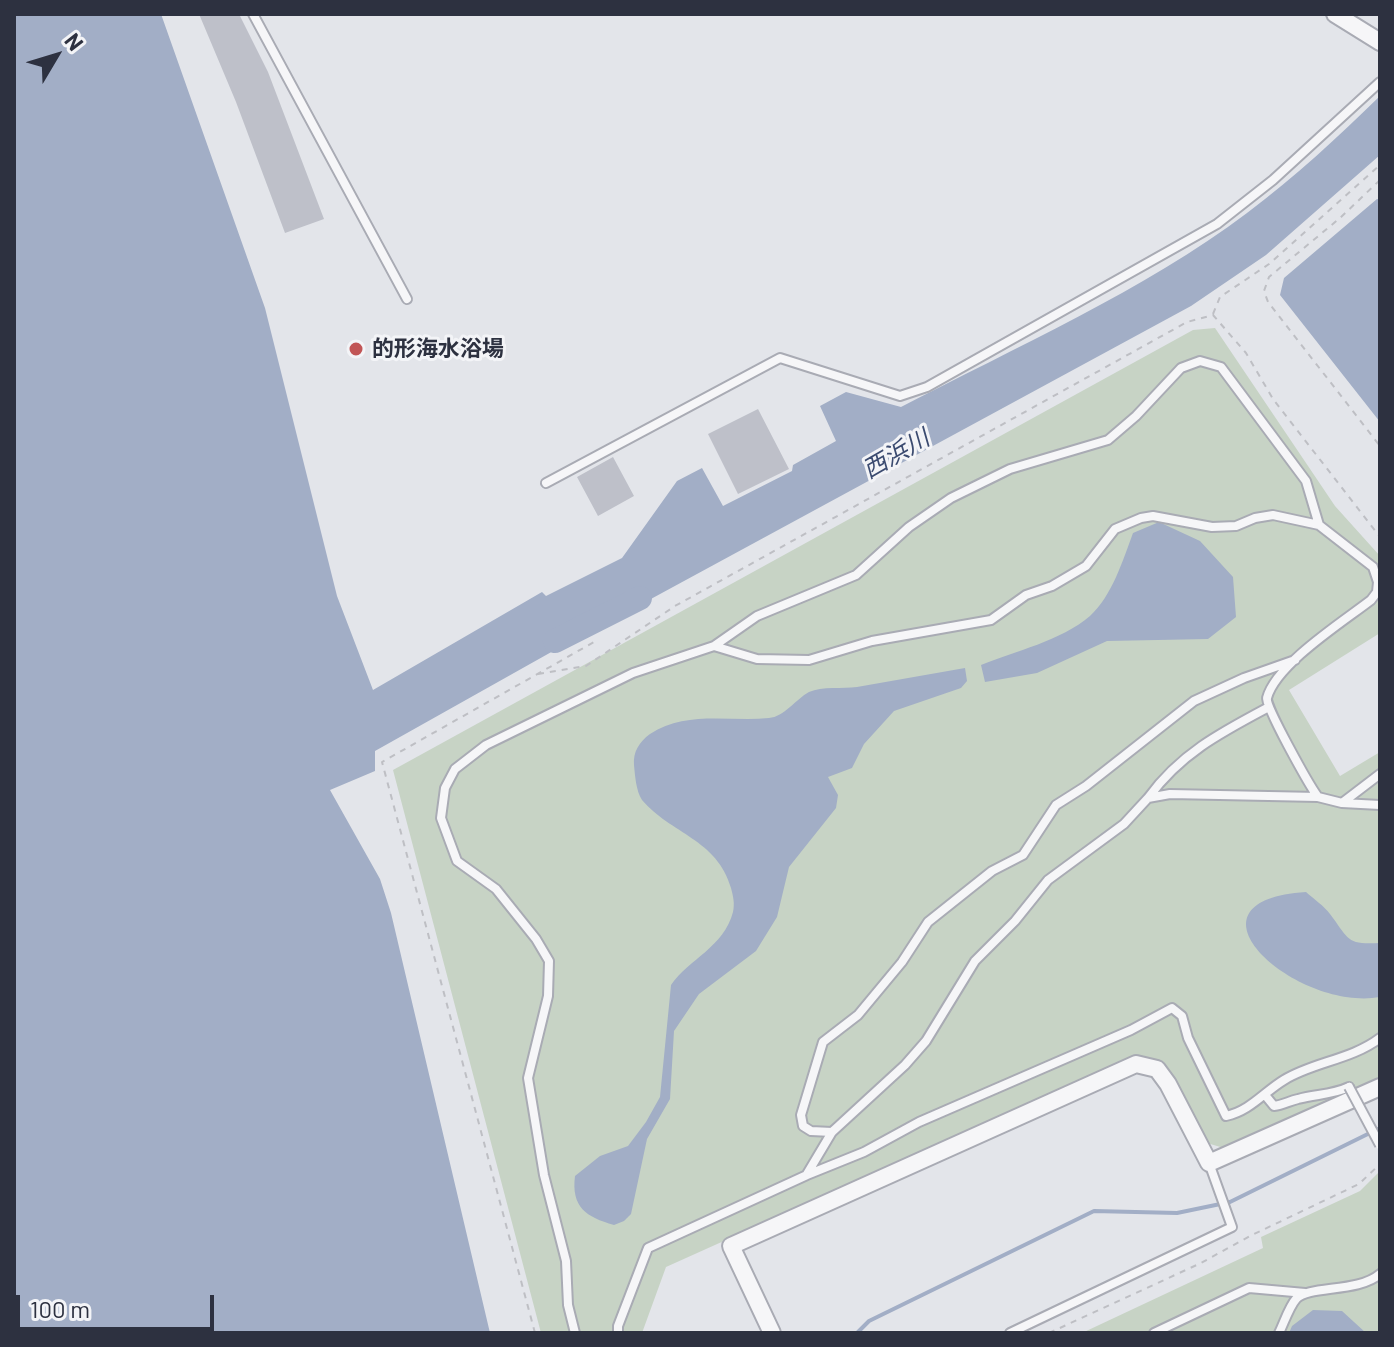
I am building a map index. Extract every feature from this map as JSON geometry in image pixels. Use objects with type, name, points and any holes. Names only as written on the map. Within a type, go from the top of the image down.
[{"type":"street","points":[[1335,14],[1380,42]]},
{"type":"street","points":[[772,1333],[731,1246],[1136,1064],[1157,1069],[1209,1163],[1380,1087]]},
{"type":"lane","points":[[253,14],[407,299]]},
{"type":"lane","points":[[546,483],[780,358],[900,396],[927,387],[1217,224],[1273,180],[1380,82]]},
{"type":"lane","points":[[575,1333],[568,1305],[566,1261],[544,1175],[528,1078],[548,996],[549,961],[536,939],[496,889],[457,861],[441,818],[445,788],[455,769],[486,745],[633,673],[714,646],[757,616],[856,575],[909,527],[951,498],[1010,469],[1108,440],[1136,416],[1181,368],[1200,361],[1221,367],[1306,481],[1319,525]]},
{"type":"lane","points":[[714,646],[757,659],[809,660],[872,641],[991,620],[1026,595],[1052,586],[1086,566],[1115,529],[1141,518],[1153,516],[1224,527],[1273,515],[1319,525],[1373,567],[1378,582],[1377,592],[1371,600],[1296,659],[1272,688],[1267,699],[1267,708],[1278,722],[1302,774],[1318,797]]},
{"type":"lane","points":[[832,1132],[811,1131],[803,1126],[801,1115],[823,1042],[858,1015],[902,962],[928,922],[992,871],[1023,855],[1056,805],[1086,786],[1194,701],[1296,659]]},
{"type":"lane","points":[[807,1175],[832,1132],[905,1065],[926,1041],[975,961],[1015,921],[1048,880],[1124,824],[1175,765],[1267,708]]},
{"type":"lane","points":[[1342,803],[1380,774]]},
{"type":"lane","points":[[1148,798],[1170,794],[1318,797],[1342,803],[1380,805]]},
{"type":"lane","points":[[618,1333],[648,1248],[864,1152],[919,1122],[1131,1030],[1172,1008],[1182,1016],[1188,1038],[1226,1116],[1246,1108],[1285,1079],[1345,1057],[1380,1038]]},
{"type":"lane","points":[[1265,1095],[1274,1106],[1333,1094],[1349,1087],[1380,1145]]},
{"type":"lane","points":[[1010,1333],[1232,1227],[1209,1163]]},
{"type":"lane","points":[[1154,1333],[1249,1288],[1305,1293],[1361,1285],[1380,1274]]},
{"type":"lane","points":[[1279,1333],[1296,1299],[1305,1293]]},
{"type":"path","points":[[1213,315],[1220,297],[1269,264],[1380,165]]},
{"type":"path","points":[[1380,180],[1269,277],[1264,291],[1268,302],[1380,446]]},
{"type":"path","points":[[535,1333],[382,762],[594,642]]},
{"type":"path","points":[[1049,1333],[1201,1263],[1359,1184],[1380,1164]]},
{"type":"green space","points":[[1215,328],[1335,506],[1380,556],[1380,633],[1289,690],[1340,776],[1380,752],[1380,1078],[1227,1149],[1207,1143],[1163,1062],[1133,1057],[666,1267],[642,1333],[541,1333],[393,770],[1193,330]]},
{"type":"green space","points":[[1380,1171],[1380,1333],[1082,1333],[1263,1248],[1261,1237],[1360,1191]]},
{"type":"water","points":[[14,14],[161,14],[265,308],[337,596],[373,690],[542,592],[546,596],[622,558],[677,481],[702,468],[723,506],[792,471],[793,465],[836,441],[820,406],[846,392],[901,407],[1078,317],[1166,268],[1265,199],[1380,96],[1380,155],[1266,255],[1191,306],[614,619],[607,609],[581,622],[587,632],[375,751],[375,771],[330,790],[380,879],[391,913],[490,1333],[14,1333]]},
{"type":"water","points":[[1377,199],[1380,200],[1380,422],[1280,295],[1284,278]]},
{"type":"water","points":[[1159,522],[1200,541],[1233,577],[1236,617],[1208,639],[1107,641],[1037,673],[985,682],[981,665],[1052,639],[1090,616],[1111,588],[1133,533]]},
{"type":"water","points":[[965,668],[967,681],[961,688],[894,711],[864,744],[852,768],[828,777],[838,795],[836,808],[789,867],[777,917],[756,951],[699,994],[674,1031],[670,1099],[647,1139],[631,1214],[614,1225],[588,1214],[575,1196],[575,1176],[600,1156],[628,1146],[646,1122],[660,1097],[671,985],[722,935],[734,909],[731,888],[715,858],[642,800],[634,765],[640,744],[650,734],[678,722],[708,718],[774,717],[814,690],[857,687]]},
{"type":"water","points":[[1306,892],[1328,911],[1349,939],[1361,943],[1380,943],[1380,997],[1347,997],[1314,988],[1284,973],[1261,954],[1248,933],[1249,914],[1267,900]]},
{"type":"water","points":[[1313,1310],[1342,1311],[1366,1333],[1289,1333],[1292,1326]]},
{"type":"building","points":[[199,14],[239,14],[268,72],[324,219],[285,233]]},
{"type":"building","points":[[758,409],[789,469],[738,494],[708,434]]},
{"type":"building","points":[[613,457],[634,496],[598,516],[577,477]]},
{"type":"waterway","name":"西浜川","points":[[555,641],[640,598]]},
{"type":"waterway","points":[[857,1333],[869,1321],[1094,1211],[1177,1213],[1230,1202],[1380,1128]]},
{"type":"place","name":"的形海水浴場","points":[[356,349]]}]
